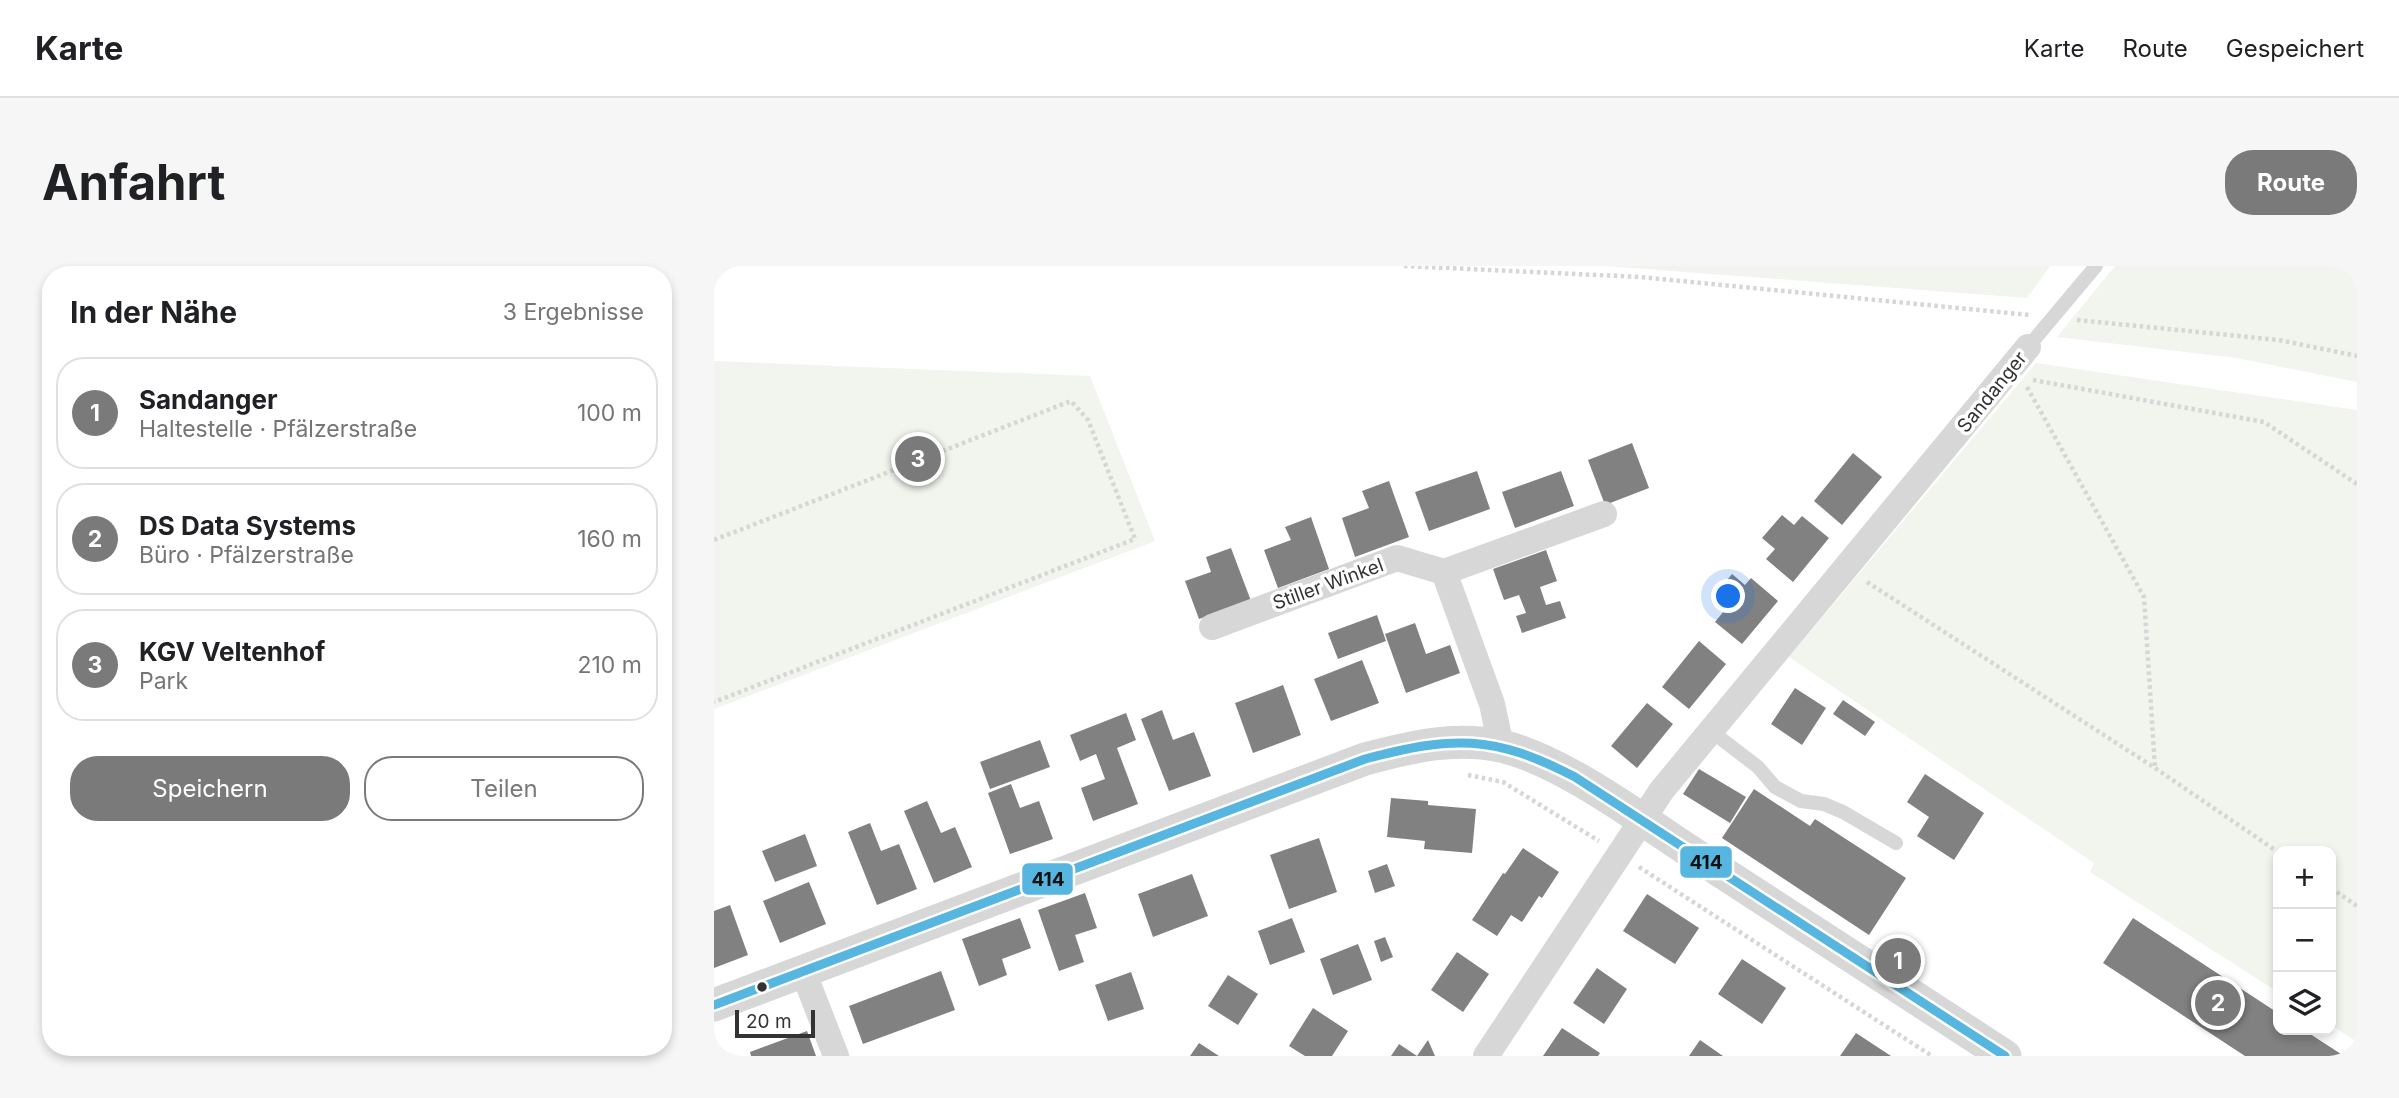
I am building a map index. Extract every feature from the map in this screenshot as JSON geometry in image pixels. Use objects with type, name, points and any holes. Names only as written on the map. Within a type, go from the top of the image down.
[{"type":"street","name":"Sandanger","points":[[1486,1056],[1662,790],[2028,347]]},
{"type":"street","points":[[1501,746],[1492,704],[1444,572],[1604,514]]},
{"type":"street","name":"Stiller Winkel","points":[[1212,627],[1397,558],[1444,572]]},
{"type":"street","points":[[714,1005],[1365,759],[1440,742],[1466,741],[1501,746],[1528,754],[1560,769],[2005,1056]]},
{"type":"street","points":[[803,971],[836,1056]]},
{"type":"lane","name":"Sandanger","points":[[2028,347],[2096,266]]},
{"type":"lane","points":[[1711,731],[1758,767],[1775,787],[1801,801],[1824,804],[1843,812],[1896,843]]},
{"type":"path","points":[[1404,266],[1640,277],[2278,340],[2357,356]]},
{"type":"path","points":[[2155,768],[2144,597],[2022,378],[2264,422],[2357,484]]},
{"type":"path","points":[[714,540],[1071,401],[1088,420],[1135,539],[714,702]]},
{"type":"path","points":[[1846,569],[2155,768],[2273,849]]},
{"type":"path","points":[[1464,774],[1503,782],[1932,1056]]},
{"type":"path","points":[[2336,891],[2357,906]]},
{"type":"shaded area","points":[[1606,266],[2050,266],[2027,298]]},
{"type":"shaded area","points":[[2115,266],[2357,266],[2357,382],[2237,358],[2057,337]]},
{"type":"shaded area","points":[[714,361],[1090,376],[1155,541],[714,709]]},
{"type":"shaded area","points":[[2036,363],[2357,410],[2357,1042],[2336,1028],[2336,846],[2273,846],[2273,989],[2090,872],[2094,863],[1789,657]]},
{"type":"building","points":[[1632,443],[1649,488],[1605,505],[1588,460]]},
{"type":"building","points":[[1853,453],[1882,477],[1842,525],[1814,501]]},
{"type":"building","points":[[1477,471],[1490,509],[1429,531],[1415,492]]},
{"type":"building","points":[[1561,471],[1574,506],[1515,528],[1502,492]]},
{"type":"building","points":[[1389,481],[1409,537],[1355,557],[1342,518],[1369,508],[1362,491]]},
{"type":"building","points":[[1782,515],[1794,525],[1802,516],[1829,538],[1793,582],[1766,559],[1775,549],[1762,538]]},
{"type":"building","points":[[1311,517],[1329,569],[1278,588],[1264,550],[1291,540],[1285,527]]},
{"type":"building","points":[[1231,548],[1251,601],[1199,619],[1185,581],[1211,572],[1206,557]]},
{"type":"building","points":[[1546,550],[1557,581],[1540,587],[1546,605],[1560,601],[1566,618],[1522,633],[1516,616],[1526,613],[1519,595],[1504,600],[1493,569]]},
{"type":"building","points":[[1732,574],[1745,585],[1751,578],[1778,601],[1742,644],[1715,622],[1733,600],[1720,589]]},
{"type":"building","points":[[1377,615],[1386,641],[1338,659],[1328,633]]},
{"type":"building","points":[[1415,623],[1426,654],[1450,645],[1460,673],[1406,693],[1385,634]]},
{"type":"building","points":[[1699,641],[1726,664],[1689,709],[1662,687]]},
{"type":"building","points":[[1362,660],[1379,703],[1331,721],[1314,679]]},
{"type":"building","points":[[1283,685],[1301,735],[1253,753],[1235,703]]},
{"type":"building","points":[[1795,688],[1826,708],[1802,745],[1771,724]]},
{"type":"building","points":[[1843,700],[1875,722],[1865,736],[1833,714]]},
{"type":"building","points":[[1647,703],[1673,724],[1637,768],[1611,746]]},
{"type":"building","points":[[1162,710],[1173,740],[1194,732],[1211,776],[1169,791],[1141,719]]},
{"type":"building","points":[[1126,713],[1136,740],[1117,748],[1138,804],[1093,821],[1081,788],[1105,779],[1096,754],[1080,761],[1070,735]]},
{"type":"building","points":[[1040,740],[1050,767],[990,789],[980,762]]},
{"type":"building","points":[[1699,769],[1746,797],[1730,823],[1683,794]]},
{"type":"building","points":[[1925,774],[1984,813],[1954,860],[1917,836],[1929,817],[1907,802]]},
{"type":"building","points":[[1011,784],[1020,808],[1039,801],[1053,839],[1010,854],[988,793]]},
{"type":"building","points":[[1754,789],[1810,826],[1815,819],[1906,878],[1869,935],[1722,838]]},
{"type":"building","points":[[1391,798],[1428,801],[1428,805],[1476,809],[1472,853],[1424,849],[1425,841],[1387,837]]},
{"type":"building","points":[[927,801],[941,833],[955,827],[972,867],[934,883],[904,811]]},
{"type":"building","points":[[870,823],[881,851],[899,844],[917,889],[877,905],[848,832]]},
{"type":"building","points":[[805,834],[817,866],[775,882],[762,851]]},
{"type":"building","points":[[1319,838],[1337,892],[1289,909],[1270,855]]},
{"type":"building","points":[[1523,848],[1559,872],[1522,922],[1511,915],[1497,936],[1472,920]]},
{"type":"building","points":[[1387,864],[1395,886],[1375,893],[1368,871]]},
{"type":"building","points":[[1192,874],[1208,916],[1153,937],[1138,894]]},
{"type":"building","points":[[809,882],[826,924],[780,943],[763,901]]},
{"type":"building","points":[[1085,893],[1097,928],[1075,935],[1084,962],[1059,971],[1038,910]]},
{"type":"building","points":[[1647,894],[1699,928],[1675,964],[1623,931]]},
{"type":"building","points":[[730,905],[748,955],[714,968],[714,911]]},
{"type":"building","points":[[1020,918],[1031,948],[1002,959],[1007,975],[979,986],[962,939]]},
{"type":"building","points":[[1292,918],[1305,952],[1270,965],[1258,931]]},
{"type":"building","points":[[2133,918],[2273,1010],[2273,1035],[2312,1035],[2344,1056],[2245,1056],[2103,963]]},
{"type":"building","points":[[1385,937],[1393,957],[1381,962],[1374,941]]},
{"type":"building","points":[[1358,944],[1372,980],[1333,995],[1320,959]]},
{"type":"building","points":[[1457,952],[1489,974],[1463,1012],[1431,990]]},
{"type":"building","points":[[1742,959],[1786,988],[1762,1024],[1718,994]]},
{"type":"building","points":[[1597,968],[1627,989],[1604,1024],[1573,1003]]},
{"type":"building","points":[[941,971],[955,1010],[863,1044],[849,1006]]},
{"type":"building","points":[[1131,972],[1144,1009],[1108,1021],[1095,985]]},
{"type":"building","points":[[1228,975],[1258,994],[1238,1025],[1208,1006]]},
{"type":"building","points":[[1313,1008],[1348,1031],[1332,1056],[1305,1056],[1289,1046]]},
{"type":"building","points":[[1562,1028],[1600,1053],[1598,1056],[1543,1056]]},
{"type":"building","points":[[807,1031],[816,1056],[751,1056],[750,1052]]},
{"type":"building","points":[[1856,1033],[1891,1056],[1840,1056]]},
{"type":"building","points":[[1428,1040],[1435,1056],[1417,1056]]},
{"type":"building","points":[[1700,1040],[1723,1056],[1689,1056]]},
{"type":"building","points":[[1199,1043],[1219,1056],[1190,1056]]},
{"type":"building","points":[[1399,1044],[1417,1056],[1391,1056]]},
{"type":"transit line","name":"414","points":[[714,1005],[1365,759],[1423,746],[1472,743],[1520,753],[1575,777],[2005,1056]]},
{"type":"place","name":"KGV Veltenhof","points":[[918,459]]},
{"type":"place","name":"Sandanger","points":[[1898,961]]},
{"type":"place","name":"DS Data Systems","points":[[2218,1003]]}]
